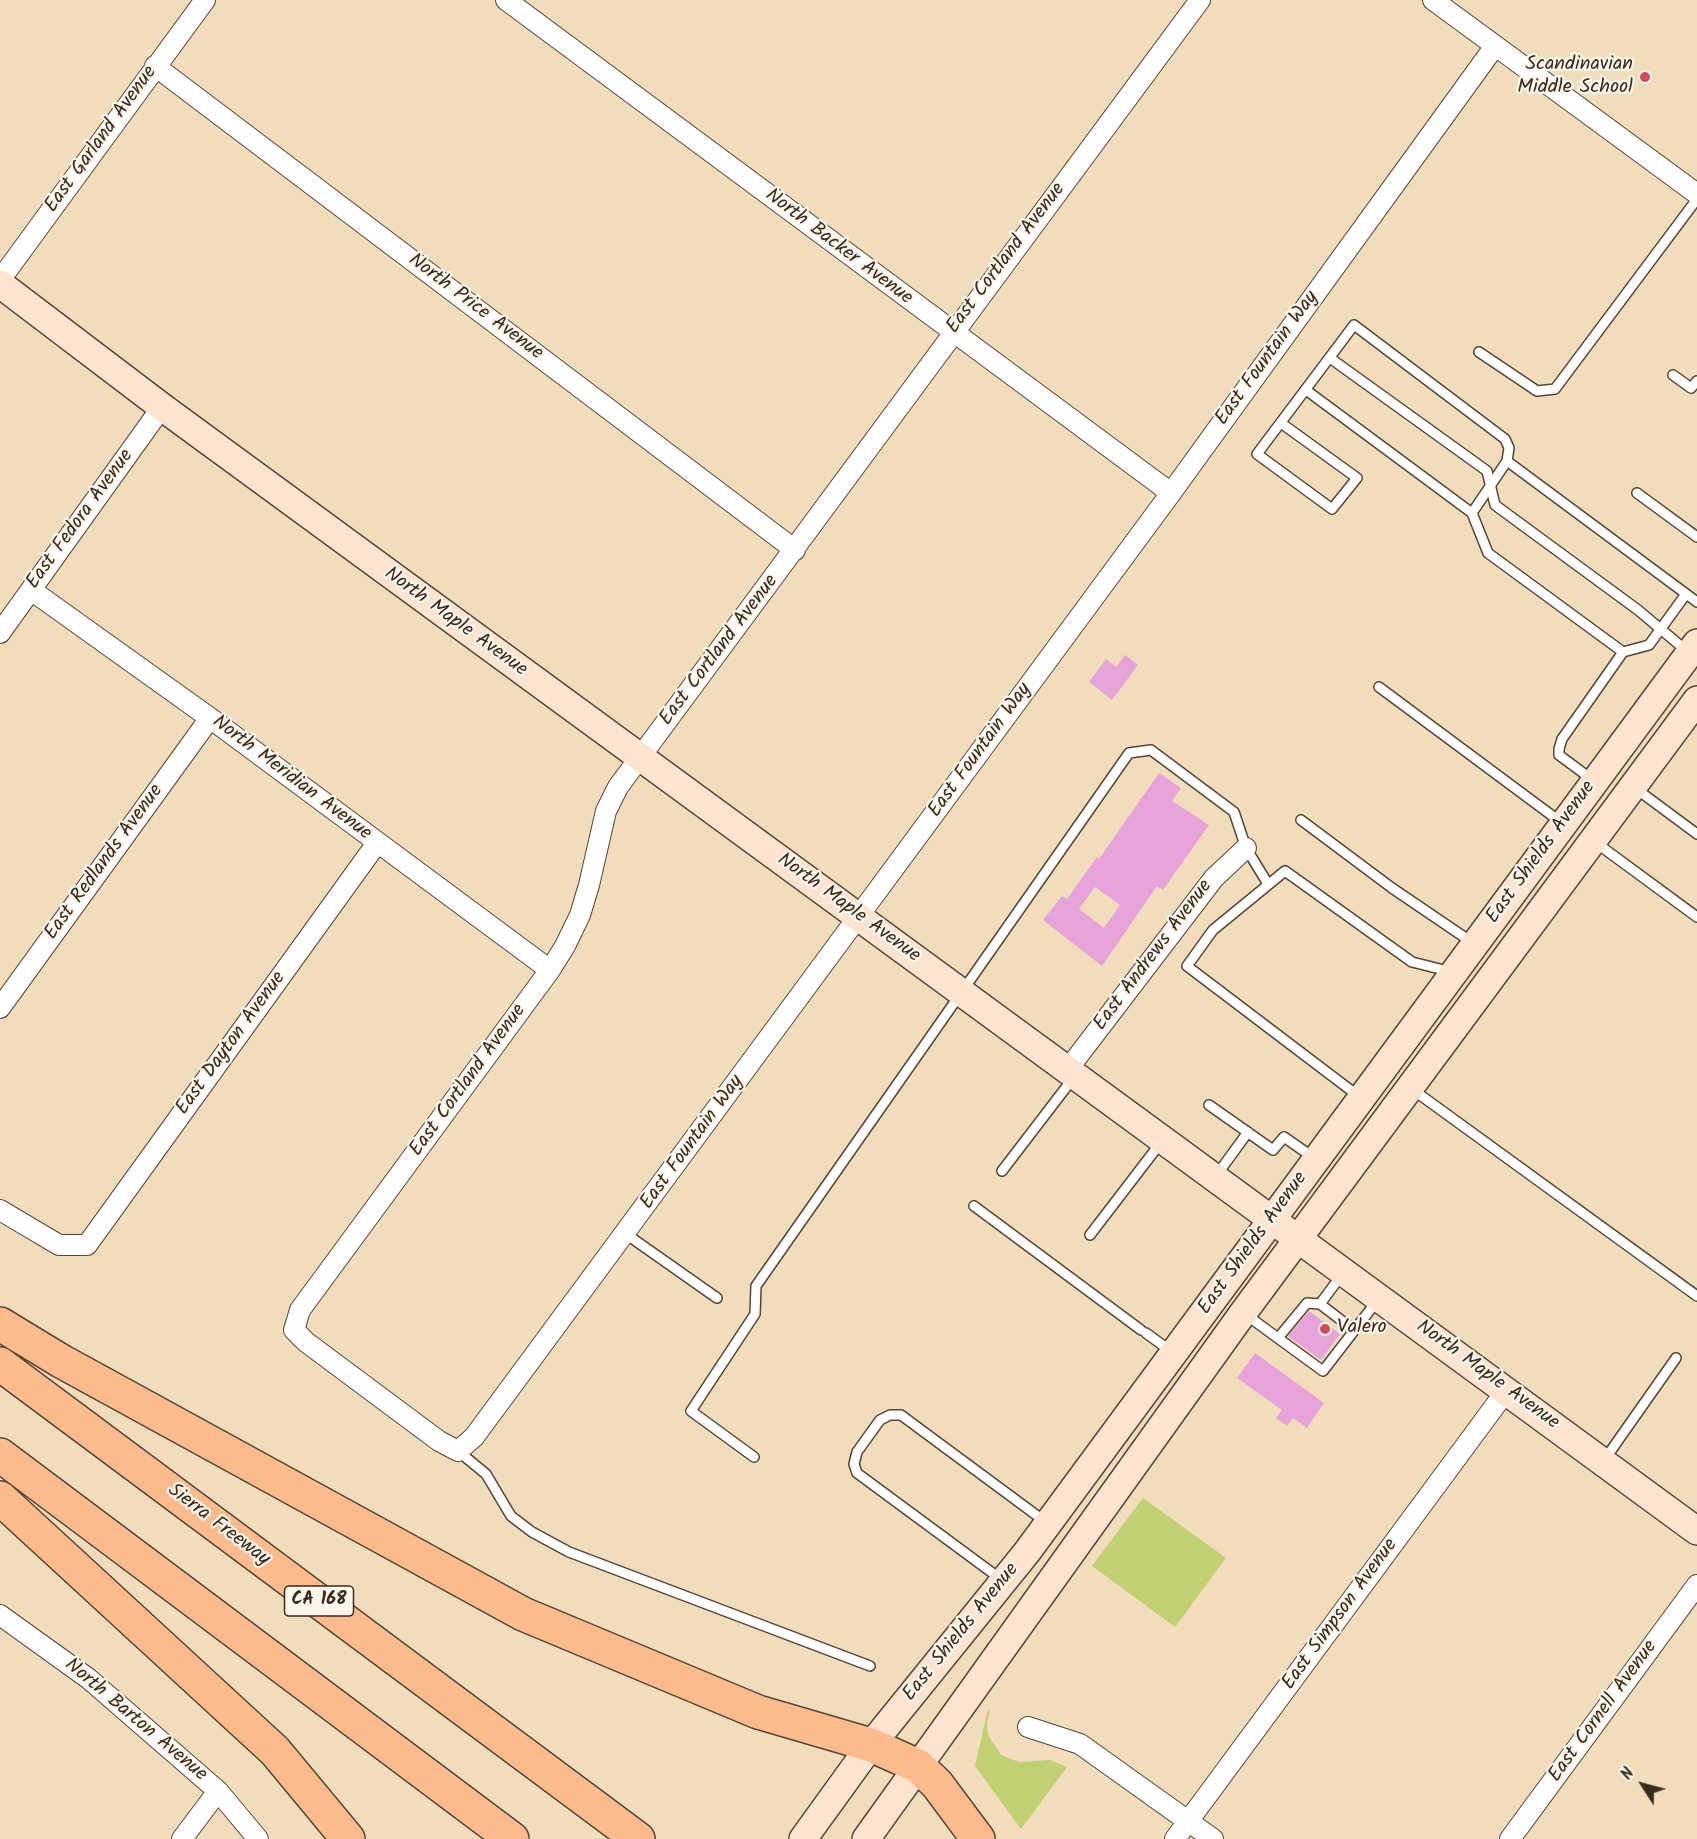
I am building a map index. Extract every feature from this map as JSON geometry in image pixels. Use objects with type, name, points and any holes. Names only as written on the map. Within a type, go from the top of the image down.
[{"type":"highway","points":[[0,1324],[61,1361],[523,1614],[758,1712],[871,1745],[918,1766],[937,1784],[978,1839]]},
{"type":"highway","name":"Sierra Freeway","points":[[0,1364],[638,1839]]},
{"type":"highway","points":[[0,1455],[512,1839]]},
{"type":"highway","points":[[0,1498],[275,1751],[348,1839]]},
{"type":"main road","name":"North Maple Avenue","points":[[0,282],[162,408],[1697,1531]]},
{"type":"main road","name":"East Shields Avenue","points":[[803,1839],[871,1745],[1048,1524],[1693,648]]},
{"type":"main road","points":[[1633,786],[1630,777],[1640,759],[1675,710],[1696,674],[1693,648]]},
{"type":"main road","name":"East Shields Avenue","points":[[866,1839],[1243,1313],[1697,700]]},
{"type":"street","name":"East Garland Avenue","points":[[0,282],[205,0]]},
{"type":"street","name":"North Backer Avenue","points":[[506,0],[1171,493]]},
{"type":"street","name":"East Cortland Avenue","points":[[458,1451],[439,1441],[306,1342],[294,1330],[300,1310],[550,970],[580,915],[606,812],[618,787],[1200,0]]},
{"type":"street","points":[[1433,0],[1697,194]]},
{"type":"street","name":"East Fountain Way","points":[[458,1451],[474,1437],[626,1234],[1171,493],[1496,46]]},
{"type":"street","name":"North Price Avenue","points":[[156,66],[795,550]]},
{"type":"street","name":"East Fedora Avenue","points":[[0,633],[162,408]]},
{"type":"street","name":"North Meridian Avenue","points":[[31,590],[210,718],[550,970]]},
{"type":"street","name":"East Redlands Avenue","points":[[0,1008],[210,718]]},
{"type":"street","name":"East Dayton Avenue","points":[[0,1210],[59,1245],[87,1245],[377,843]]},
{"type":"street","name":"East Andrews Avenue","points":[[1072,1072],[1214,878],[1246,848]]},
{"type":"street","name":"East Simpson Avenue","points":[[1175,1839],[1506,1390]]},
{"type":"street","name":"East Cornell Avenue","points":[[1510,1839],[1697,1585]]},
{"type":"street","name":"North Barton Avenue","points":[[0,1615],[89,1679],[218,1791],[258,1839]]},
{"type":"street","points":[[1029,1727],[1080,1744],[1213,1839]]},
{"type":"street","points":[[182,1839],[218,1791]]},
{"type":"lane","points":[[1479,352],[1537,392],[1555,389],[1697,199]]},
{"type":"lane","points":[[1281,423],[1357,478],[1332,509],[1257,454],[1354,325],[1505,439],[1509,448],[1507,461],[1472,513]]},
{"type":"lane","points":[[1330,358],[1487,471],[1489,488],[1495,505],[1661,628],[1693,648]]},
{"type":"lane","points":[[1673,375],[1691,388],[1697,381]]},
{"type":"lane","points":[[1306,390],[1472,513],[1488,554],[1623,652]]},
{"type":"lane","points":[[1507,461],[1697,602]]},
{"type":"lane","points":[[1636,493],[1697,537]]},
{"type":"lane","points":[[1595,782],[1559,755],[1558,749],[1562,739],[1623,652],[1649,645],[1686,594]]},
{"type":"lane","points":[[1379,687],[1563,825]]},
{"type":"lane","points":[[754,1457],[691,1410],[755,1314],[756,1286],[960,991],[1129,753],[1151,750],[1234,812],[1246,848],[1268,884]]},
{"type":"lane","points":[[1633,786],[1697,834]]},
{"type":"lane","points":[[1301,820],[1392,888],[1475,944]]},
{"type":"lane","points":[[1593,841],[1697,917]]},
{"type":"lane","points":[[1361,1098],[1187,966],[1213,930],[1285,871],[1412,963],[1454,973]]},
{"type":"lane","points":[[1002,1171],[1072,1072]]},
{"type":"lane","points":[[1410,1088],[1697,1296]]},
{"type":"lane","points":[[1209,1106],[1273,1150],[1284,1137],[1316,1159]]},
{"type":"lane","points":[[1215,1177],[1248,1132]]},
{"type":"lane","points":[[1090,1235],[1164,1139]]},
{"type":"lane","points":[[974,1206],[1174,1353]]},
{"type":"lane","points":[[626,1234],[717,1298]]},
{"type":"lane","points":[[1320,1304],[1344,1271]]},
{"type":"lane","points":[[1243,1313],[1323,1371],[1380,1298]]},
{"type":"lane","points":[[1278,1338],[1302,1306],[1320,1304],[1354,1330]]},
{"type":"lane","points":[[1604,1461],[1676,1358]]},
{"type":"lane","points":[[1004,1581],[857,1473],[854,1464],[857,1452],[880,1420],[890,1414],[901,1415],[1048,1524]]},
{"type":"lane","points":[[458,1451],[486,1474],[511,1516],[532,1532],[569,1552],[870,1666]]},
{"type":"green space","points":[[1143,1498],[1226,1558],[1175,1627],[1092,1566]]},
{"type":"green space","points":[[988,1709],[990,1711],[987,1723],[988,1735],[1001,1755],[1019,1762],[1050,1760],[1067,1767],[1021,1829],[975,1766]]},
{"type":"building","points":[[1125,655],[1138,665],[1112,700],[1089,682],[1106,659],[1116,667]]},
{"type":"building","points":[[1159,773],[1181,788],[1172,801],[1209,825],[1163,890],[1157,886],[1102,966],[1043,920],[1062,896],[1067,899],[1097,857],[1099,859]],"holes":[[[1095,887],[1120,905],[1104,928],[1079,909]]]},
{"type":"building","points":[[1309,1311],[1340,1334],[1321,1360],[1288,1336]]},
{"type":"building","points":[[1255,1353],[1324,1403],[1307,1428],[1293,1418],[1287,1426],[1276,1418],[1282,1410],[1237,1378]]},
{"type":"place","name":"Scandinavian Middle School","points":[[1645,77]]},
{"type":"place","name":"Valero","points":[[1325,1329]]}]
